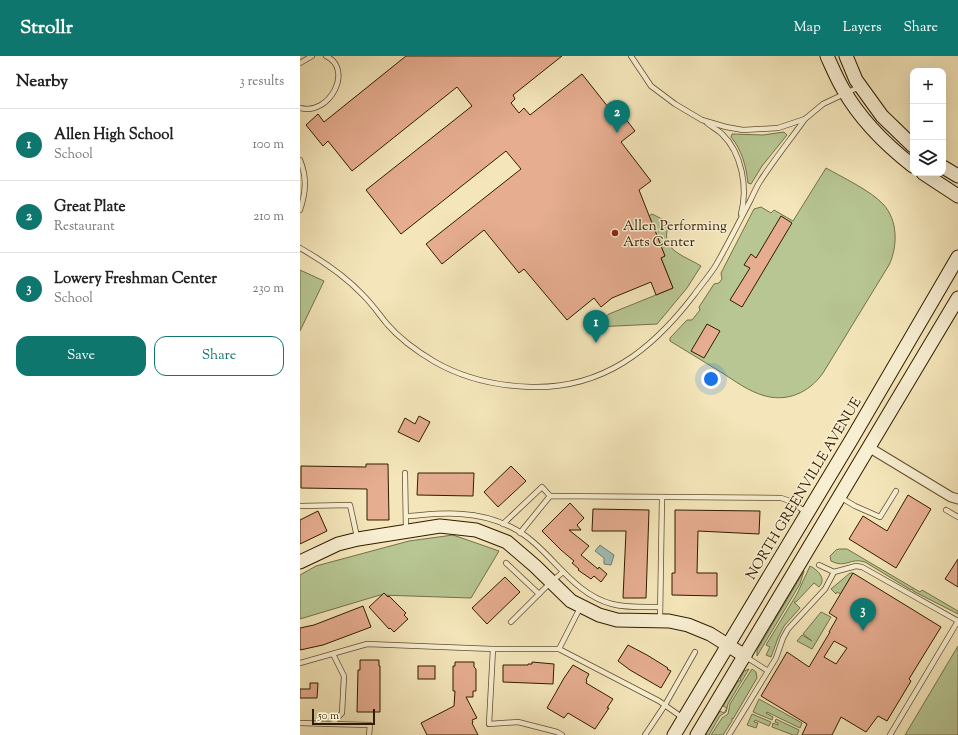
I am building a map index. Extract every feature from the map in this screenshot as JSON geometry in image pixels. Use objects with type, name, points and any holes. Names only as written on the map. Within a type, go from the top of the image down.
[{"type":"main road","points":[[827,56],[845,93],[867,123],[899,155],[910,164]]},
{"type":"main road","points":[[846,56],[856,80],[882,116],[910,143]]},
{"type":"main road","points":[[946,169],[958,176]]},
{"type":"main road","points":[[928,176],[958,196]]},
{"type":"main road","name":"NORTH GREENVILLE AVENUE","points":[[674,735],[853,437],[958,257]]},
{"type":"main road","points":[[697,735],[870,448],[958,298]]},
{"type":"main road","points":[[853,437],[870,448]]},
{"type":"main road","points":[[300,562],[338,544],[358,539],[440,526],[476,530],[507,542],[571,601],[599,615],[617,620],[660,621],[688,625],[710,634],[744,656]]},
{"type":"street","points":[[870,448],[951,497],[958,499]]},
{"type":"lane","points":[[300,63],[312,56]]},
{"type":"lane","points":[[300,108],[307,110],[316,108],[328,100],[334,92],[337,83],[336,67],[332,59],[326,56]]},
{"type":"lane","points":[[631,56],[651,86],[675,104],[722,134],[737,155],[743,178],[744,202],[736,227]]},
{"type":"lane","points":[[300,248],[329,266],[352,284],[397,334],[422,354],[449,370],[470,378],[509,387],[536,388],[564,386],[584,381],[601,375],[634,356],[650,344],[680,313],[716,266],[758,184],[805,118],[822,104],[860,86]]},
{"type":"lane","points":[[702,120],[743,130],[778,128],[805,118]]},
{"type":"lane","points":[[300,160],[306,183],[305,194],[300,210]]},
{"type":"lane","points":[[405,473],[407,516],[406,531]]},
{"type":"lane","points":[[502,524],[542,487],[550,496],[780,498],[790,501],[807,512]]},
{"type":"lane","points":[[840,497],[855,506],[880,517],[896,491]]},
{"type":"lane","points":[[520,533],[550,496]]},
{"type":"lane","points":[[660,621],[662,497]]},
{"type":"lane","points":[[300,506],[350,505],[358,539]]},
{"type":"lane","points":[[946,510],[958,517]]},
{"type":"lane","points":[[407,516],[461,514],[502,524],[520,533],[543,550],[563,572],[587,593],[612,604],[660,608]]},
{"type":"lane","points":[[506,563],[539,594]]},
{"type":"lane","points":[[820,565],[834,572],[856,566],[862,567],[958,621],[890,735]]},
{"type":"lane","points":[[511,622],[563,572]]},
{"type":"lane","points":[[729,735],[776,658],[788,629],[824,589],[834,572]]},
{"type":"lane","points":[[559,649],[581,606]]},
{"type":"lane","points":[[300,663],[367,644],[493,649],[559,649],[665,705],[684,719]]},
{"type":"lane","points":[[493,649],[489,724],[518,722],[557,732],[562,735]]},
{"type":"lane","points":[[645,735],[665,705],[695,652]]},
{"type":"lane","points":[[332,724],[342,713],[344,676],[333,654]]},
{"type":"lane","points":[[744,656],[768,671]]},
{"type":"lane","points":[[300,723],[370,725],[369,735]]},
{"type":"green space","points":[[784,132],[787,135],[762,166],[751,184],[748,183],[743,158],[731,137],[732,134],[763,135]]},
{"type":"green space","points":[[826,168],[871,194],[888,210],[892,218],[895,233],[892,258],[823,373],[817,380],[804,391],[788,397],[780,398],[762,395],[738,383],[670,341],[670,338],[687,320],[692,320],[700,310],[699,307],[714,284],[719,283],[722,279],[721,273],[754,209],[761,207],[771,213],[774,210],[793,221]]},
{"type":"green space","points":[[652,214],[670,223],[667,232],[669,245],[680,254],[701,266],[687,288],[657,324],[595,327],[596,324],[609,314],[673,288],[661,258],[665,256],[649,216]]},
{"type":"green space","points":[[300,270],[324,281],[300,331]]},
{"type":"green space","points":[[453,535],[499,551],[471,598],[380,595],[300,619],[300,575],[316,566],[409,541]]},
{"type":"green space","points":[[839,549],[847,549],[920,592],[922,590],[958,611],[958,614],[913,591],[912,589],[911,590],[865,562],[855,561],[841,564],[831,561],[830,556]]},
{"type":"green space","points":[[810,566],[816,570],[822,578],[821,584],[819,587],[814,583],[796,602],[794,602],[800,608],[784,626],[771,657],[766,655],[770,647],[766,645],[797,594]]},
{"type":"green space","points":[[804,571],[800,584],[757,656],[757,650]]},
{"type":"green space","points":[[850,573],[853,573],[841,594],[837,592],[836,594],[831,589]]},
{"type":"green space","points":[[821,612],[831,617],[812,649],[797,641],[802,635],[812,641],[803,634]]},
{"type":"green space","points":[[958,646],[958,735],[905,735]]},
{"type":"green space","points":[[749,669],[728,704],[727,708],[723,706],[738,681],[741,680],[740,679],[744,671]]},
{"type":"green space","points":[[752,669],[756,672],[757,678],[733,719],[732,718],[732,721],[723,735],[711,735],[722,718],[728,714],[730,704]]},
{"type":"green space","points":[[759,699],[802,723],[800,728],[767,712],[766,713],[773,717],[772,720],[753,712]]},
{"type":"green space","points":[[727,708],[726,712],[720,716],[709,735],[705,735],[720,711],[724,713]]},
{"type":"green space","points":[[752,714],[771,722],[769,726],[755,720],[754,722],[758,723],[756,728],[747,725]]},
{"type":"green space","points":[[776,719],[799,730],[797,735],[793,735],[772,727],[773,723],[778,725],[778,723],[775,722]]},
{"type":"water","points":[[600,545],[614,555],[611,565],[604,564],[604,558],[595,551]]},
{"type":"building","points":[[406,56],[562,56],[513,95],[515,99],[511,103],[519,113],[524,108],[530,115],[582,74],[620,122],[625,118],[635,131],[621,142],[651,181],[639,190],[665,256],[661,258],[673,288],[656,295],[651,282],[612,298],[601,307],[594,298],[567,320],[524,269],[519,273],[484,230],[442,264],[426,244],[521,169],[506,151],[401,234],[366,190],[472,106],[457,87],[352,171],[328,141],[323,146],[306,125],[318,114],[324,122]]},
{"type":"building","points":[[781,216],[792,223],[742,307],[730,300],[750,268],[744,265],[751,254],[756,258]]},
{"type":"building","points":[[707,324],[720,331],[704,358],[691,351]]},
{"type":"building","points":[[419,416],[430,422],[419,442],[398,432],[405,418],[415,424]]},
{"type":"building","points":[[366,464],[388,464],[389,520],[367,520],[367,489],[301,488],[301,466],[366,467]]},
{"type":"building","points":[[511,466],[526,481],[498,507],[484,492]]},
{"type":"building","points":[[418,473],[474,473],[473,496],[417,495]]},
{"type":"building","points":[[908,495],[931,509],[896,568],[849,539],[863,516],[887,531]]},
{"type":"building","points":[[570,503],[584,518],[577,525],[581,530],[569,530],[589,546],[581,555],[598,569],[599,567],[607,574],[601,582],[594,576],[591,579],[578,570],[579,569],[572,563],[574,561],[542,531]]},
{"type":"building","points":[[593,509],[649,510],[646,598],[623,598],[626,531],[592,531]]},
{"type":"building","points":[[675,510],[760,511],[759,534],[698,531],[697,573],[717,573],[717,596],[672,595],[672,573],[675,573]]},
{"type":"building","points":[[318,511],[327,531],[300,544],[300,520]]},
{"type":"building","points":[[958,559],[958,587],[945,579]]},
{"type":"building","points":[[853,573],[941,627],[909,679],[911,681],[887,721],[878,716],[866,732],[841,717],[832,735],[802,735],[807,724],[761,696],[787,652],[809,667],[837,618],[829,613]],"holes":[[[834,641],[847,648],[836,664],[824,657]]]},
{"type":"building","points":[[505,577],[520,592],[487,624],[472,608]]},
{"type":"building","points":[[384,593],[406,613],[404,615],[408,619],[394,632],[390,628],[389,629],[369,607]]},
{"type":"building","points":[[363,606],[371,627],[323,645],[300,650],[300,628],[314,625]]},
{"type":"building","points":[[628,645],[647,655],[671,671],[661,688],[630,670],[618,661]]},
{"type":"building","points":[[360,660],[379,660],[380,712],[357,712],[358,670],[360,670]]},
{"type":"building","points":[[455,662],[474,662],[474,667],[476,669],[476,691],[473,691],[473,697],[466,697],[477,718],[472,720],[472,723],[478,735],[427,735],[421,723],[454,706],[455,691],[453,691],[453,666],[455,666]]},
{"type":"building","points":[[532,662],[554,664],[553,684],[503,682],[503,665],[528,665],[532,664]]},
{"type":"building","points":[[573,665],[589,674],[586,683],[613,699],[607,708],[609,708],[595,729],[568,713],[564,718],[547,708]]},
{"type":"building","points":[[418,666],[435,666],[435,679],[418,679]]},
{"type":"building","points":[[310,683],[318,683],[317,698],[300,698],[300,689],[310,689]]},
{"type":"place","name":"Great Plate","points":[[617,133]]},
{"type":"place","name":"Allen Performing Arts Center","points":[[615,233]]},
{"type":"place","name":"Allen High School","points":[[596,343]]},
{"type":"place","name":"Lowery Freshman Center","points":[[863,631]]}]
